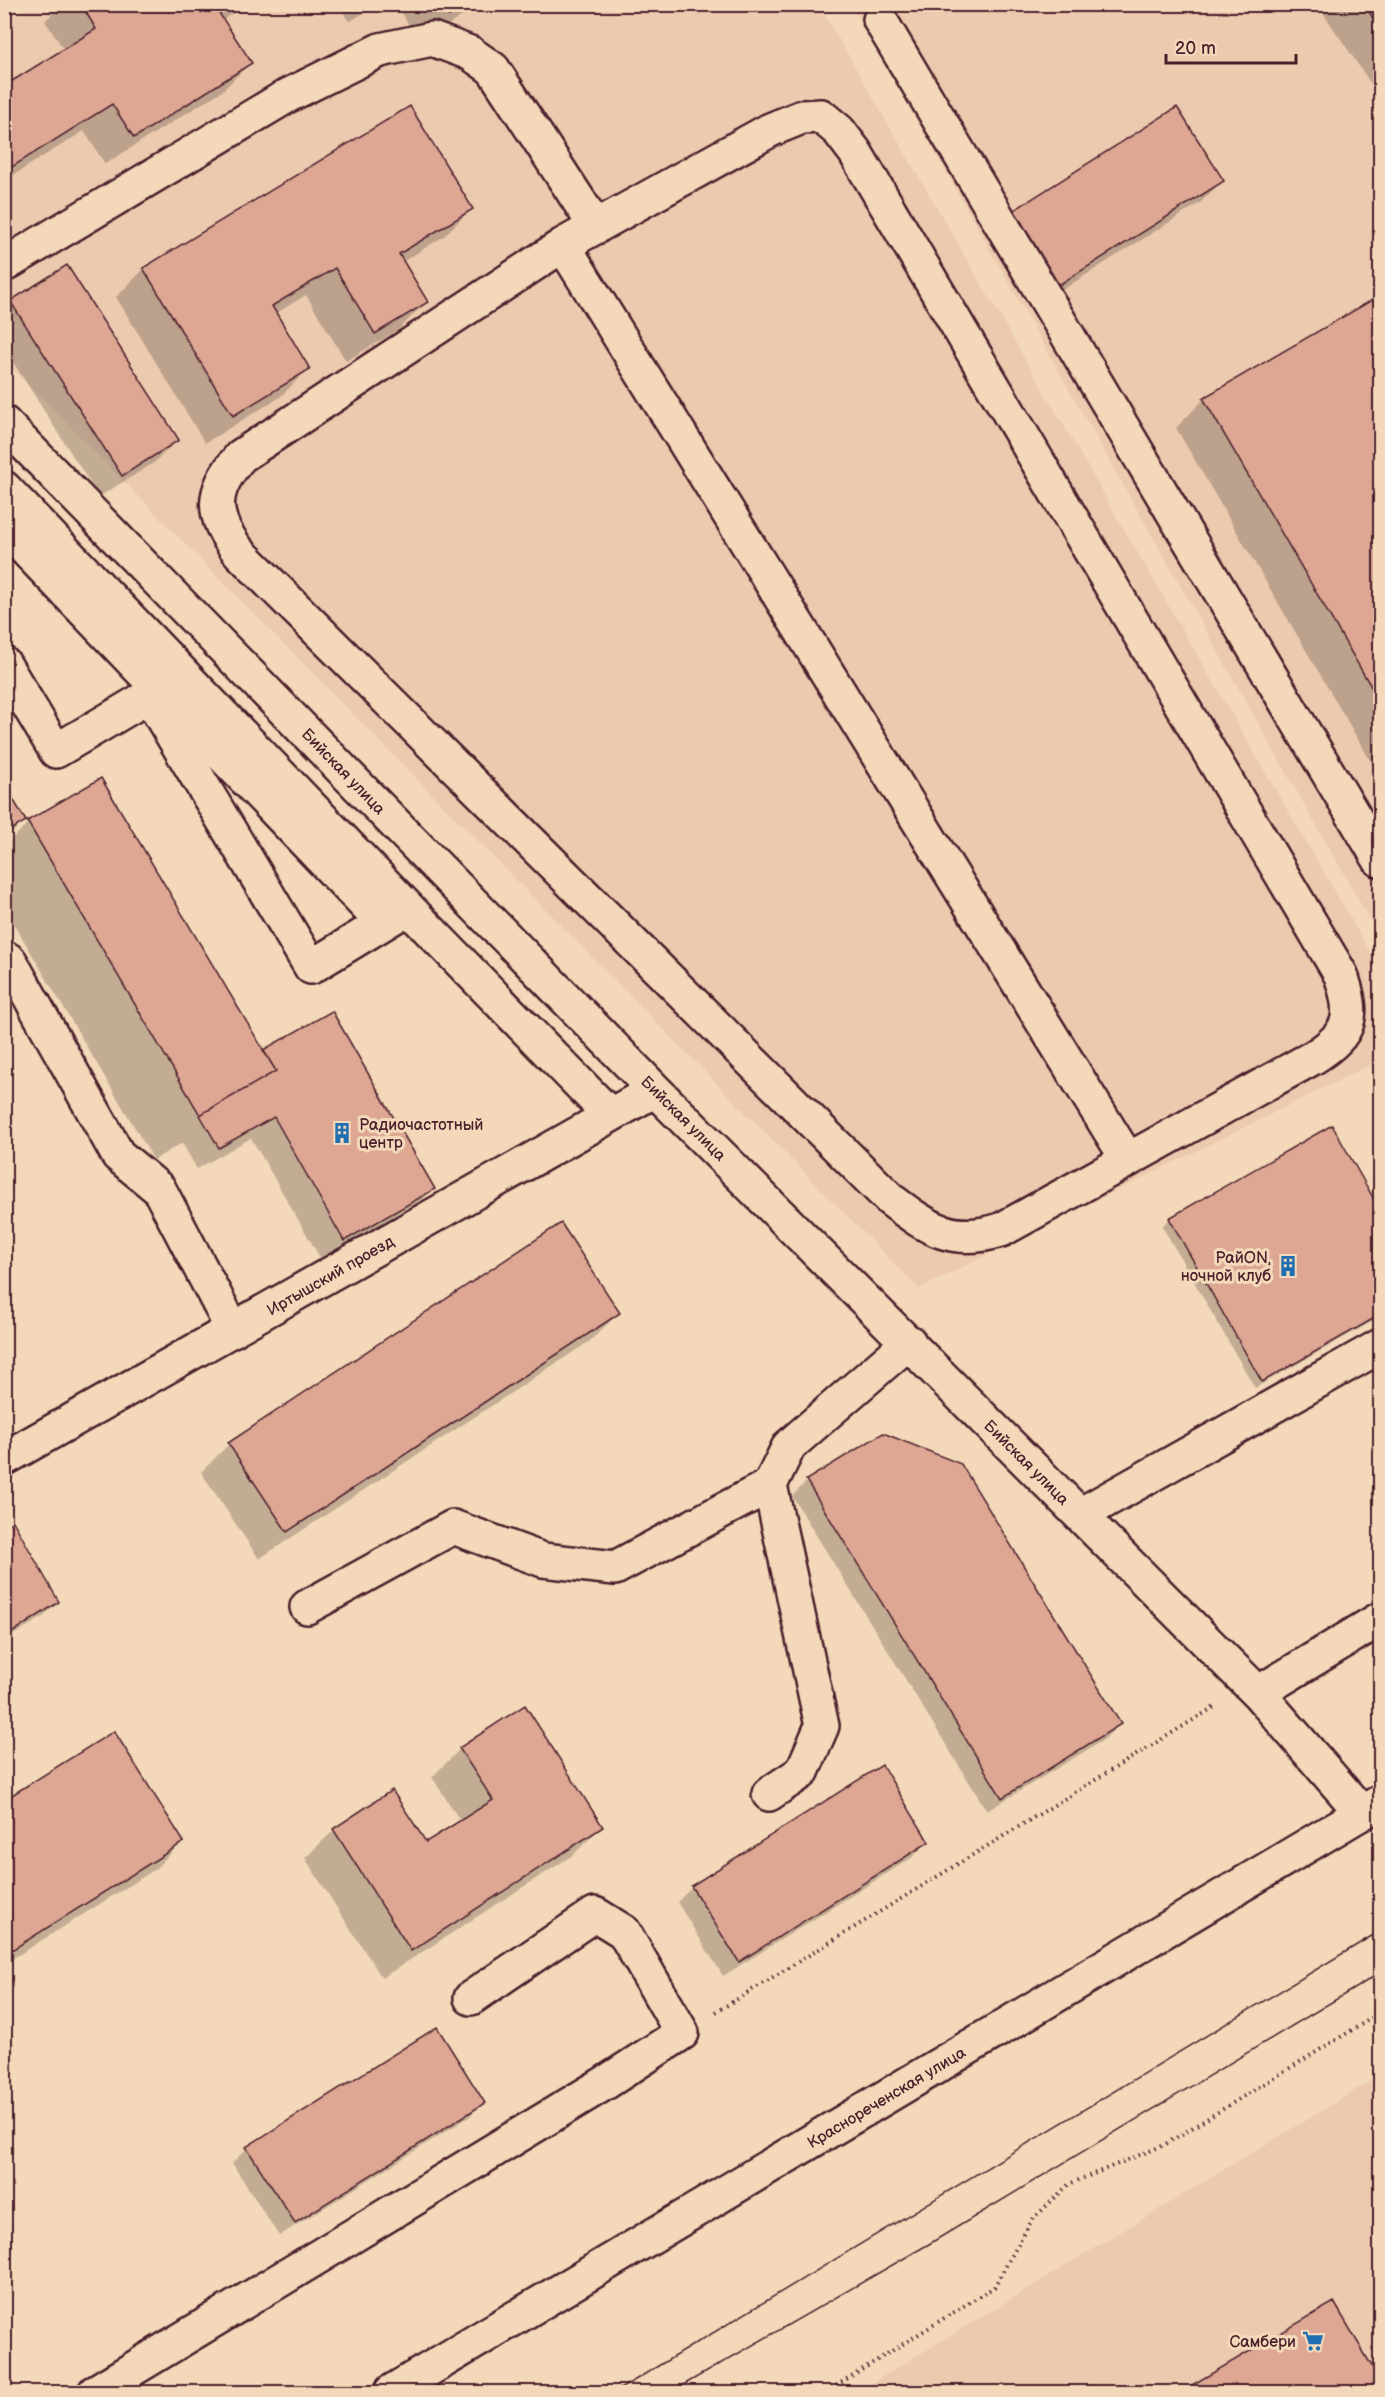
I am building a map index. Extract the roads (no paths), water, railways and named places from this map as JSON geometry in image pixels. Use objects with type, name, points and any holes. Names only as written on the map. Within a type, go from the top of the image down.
[{"type":"street","points":[[880,20],[1380,860]]},
{"type":"street","points":[[4,265],[287,96],[380,50],[432,39],[470,53],[493,69],[596,227]]},
{"type":"street","points":[[821,116],[839,131],[1341,975],[1350,1002],[1348,1023],[1334,1044],[1001,1230],[976,1238],[944,1233],[915,1219],[891,1200],[239,552],[223,532],[217,514],[218,491],[225,474],[241,456],[563,245],[596,227],[770,130],[802,117],[821,116]]},
{"type":"street","points":[[563,245],[1128,1160]]},
{"type":"street","name":"Бийская улица","points":[[4,423],[655,1090],[909,1342],[1371,1808]]},
{"type":"street","points":[[4,488],[396,915]]},
{"type":"street","points":[[4,527],[396,915],[610,1115]]},
{"type":"street","points":[[4,664],[56,751],[149,696],[311,967],[396,915]]},
{"type":"street","points":[[4,957],[10,961],[118,1155],[159,1189],[233,1330]]},
{"type":"street","name":"Иртышский проезд","points":[[4,1459],[655,1090]]},
{"type":"street","points":[[307,1607],[453,1527],[543,1560],[615,1568],[770,1485],[789,1446],[909,1342]]},
{"type":"street","points":[[1080,1515],[1380,1346]]},
{"type":"street","points":[[769,1794],[802,1772],[822,1726],[770,1485]]},
{"type":"street","points":[[1254,1689],[1380,1619]]},
{"type":"street","name":"Краснореченская улица","points":[[391,2392],[1371,1808]]},
{"type":"street","points":[[95,2392],[605,2083],[682,2033],[624,1932],[595,1914],[471,1998]]},
{"type":"tram line","points":[[615,2392],[1380,1931]]},
{"type":"tram line","points":[[671,2392],[929,2244],[1380,1973]]},
{"type":"place","name":"Радиочастотный центр","points":[[342,1133]]},
{"type":"place","name":"РайON, ночной клуб","points":[[1288,1266]]},
{"type":"place","name":"Самбери","points":[[1313,2341]]}]
